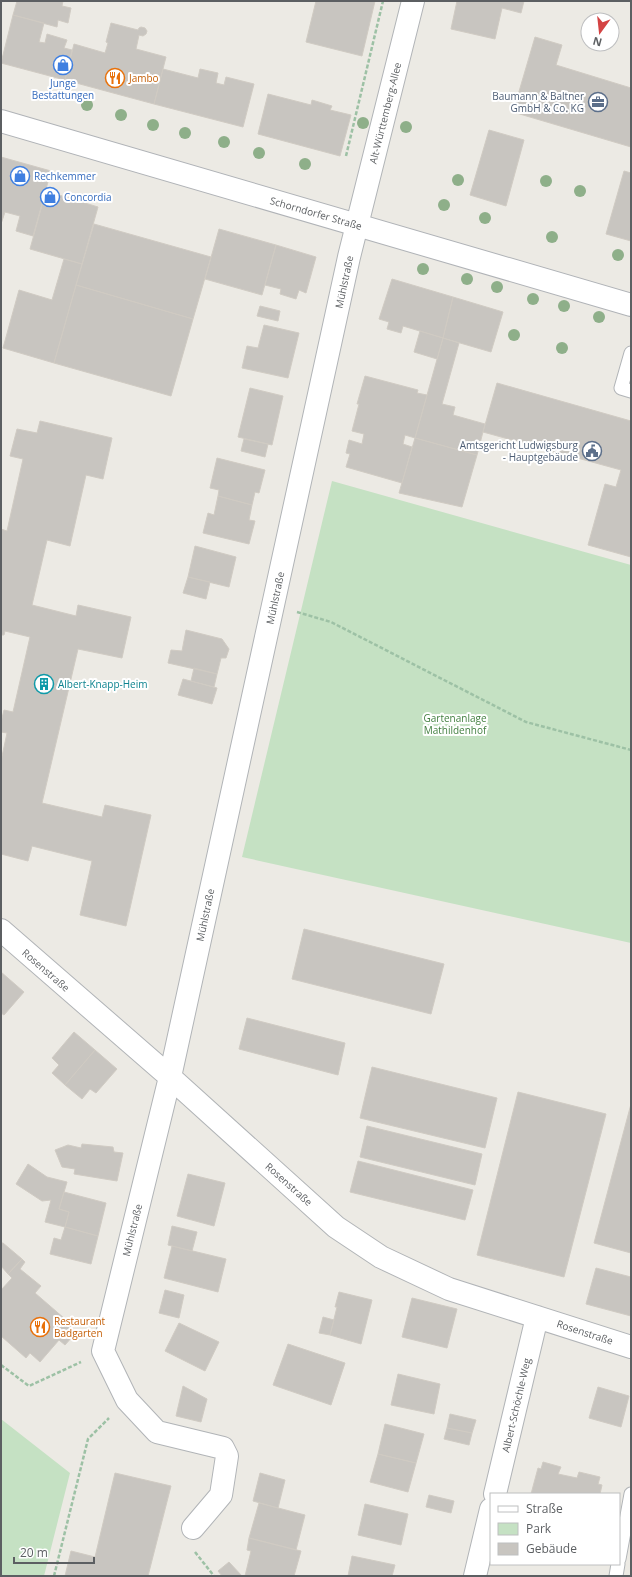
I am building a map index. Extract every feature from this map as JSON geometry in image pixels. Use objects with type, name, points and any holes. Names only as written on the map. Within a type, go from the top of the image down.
[{"type":"street","name":"Alt-Württemberg-Allee","points":[[356,225],[413,1]]},
{"type":"street","name":"Schorndorfer Straße","points":[[1,121],[631,305]]},
{"type":"street","name":"Mühlstraße","points":[[103,1351],[170,1077],[356,225]]},
{"type":"street","name":"Rosenstraße","points":[[1,930],[170,1077],[336,1227],[381,1257],[449,1289],[631,1347]]},
{"type":"street","name":"Albert-Schöchle-Weg","points":[[494,1493],[537,1317]]},
{"type":"street","points":[[103,1351],[127,1400],[157,1432],[224,1448],[227,1456],[221,1494],[193,1528]]},
{"type":"street","points":[[475,1576],[490,1513]]},
{"type":"lane","points":[[631,353],[621,388],[631,391]]},
{"type":"lane","points":[[620,1554],[631,1494]]},
{"type":"lane","points":[[616,1576],[618,1565]]},
{"type":"path","points":[[345,164],[383,1]]},
{"type":"path","points":[[273,605],[331,622],[526,722],[631,750]]},
{"type":"path","points":[[1,1365],[30,1386],[103,1351]]},
{"type":"path","points":[[54,1576],[88,1439],[127,1400]]},
{"type":"green space","name":"Gartenanlage Mathildenhof","points":[[332,481],[631,565],[631,943],[242,857]]},
{"type":"green space","points":[[1,1419],[70,1473],[44,1576],[1,1576]]},
{"type":"building","points":[[17,1],[63,1],[62,6],[71,8],[68,23],[58,20],[57,27],[13,15]]},
{"type":"building","points":[[316,1],[375,1],[362,56],[306,42]]},
{"type":"building","points":[[457,1],[524,1],[521,13],[502,8],[495,39],[451,29]]},
{"type":"building","points":[[13,15],[44,23],[39,42],[45,43],[47,34],[67,40],[64,48],[72,50],[65,80],[1,63]]},
{"type":"building","points":[[111,23],[138,30],[141,27],[145,28],[147,31],[146,34],[143,36],[139,35],[136,49],[166,57],[154,104],[65,80],[74,44],[105,53]]},
{"type":"building","points":[[535,37],[562,45],[556,65],[631,88],[631,147],[513,112]]},
{"type":"building","points":[[163,69],[198,78],[200,69],[218,73],[216,83],[224,85],[226,77],[254,84],[243,127],[154,104]]},
{"type":"building","points":[[268,94],[311,105],[312,100],[332,106],[330,110],[351,115],[340,156],[258,134]]},
{"type":"building","points":[[489,130],[524,140],[506,206],[470,195]]},
{"type":"building","points":[[1,157],[51,171],[33,236],[16,231],[20,216],[5,212],[1,224]]},
{"type":"building","points":[[624,171],[631,173],[631,241],[606,234]]},
{"type":"building","points":[[46,191],[98,207],[82,264],[30,249]]},
{"type":"building","points":[[94,224],[211,257],[193,319],[76,285]]},
{"type":"building","points":[[219,229],[276,245],[262,295],[205,279]]},
{"type":"building","points":[[276,245],[316,257],[306,293],[299,290],[296,299],[280,294],[281,289],[265,285]]},
{"type":"building","points":[[64,259],[82,264],[54,363],[3,348],[19,290],[52,300]]},
{"type":"building","points":[[392,279],[453,297],[443,338],[403,326],[401,333],[387,329],[389,322],[379,319]]},
{"type":"building","points":[[76,285],[193,319],[171,396],[54,363]]},
{"type":"building","points":[[453,297],[503,312],[491,352],[443,338]]},
{"type":"building","points":[[260,306],[280,311],[278,321],[257,316]]},
{"type":"building","points":[[264,325],[299,333],[288,378],[242,368],[247,346],[258,348]]},
{"type":"building","points":[[420,331],[443,338],[437,359],[414,352]]},
{"type":"building","points":[[443,338],[459,343],[442,404],[455,407],[453,415],[485,424],[477,455],[415,438]]},
{"type":"building","points":[[365,376],[418,390],[417,393],[427,395],[415,438],[405,435],[403,444],[412,447],[402,483],[346,467],[350,454],[346,453],[349,440],[362,444],[364,434],[352,431],[359,404],[357,404]]},
{"type":"building","name":"Amtsgericht Ludwigsburg - Hauptgebäude","points":[[497,383],[631,421],[631,557],[588,545],[605,484],[616,487],[621,470],[483,432]]},
{"type":"building","points":[[250,388],[283,396],[272,445],[238,437]]},
{"type":"building","name":"Albert-Knapp-Heim","points":[[40,421],[112,438],[103,479],[86,475],[70,546],[47,540],[32,605],[76,616],[78,605],[131,617],[122,658],[78,649],[42,803],[102,817],[105,805],[151,815],[126,926],[80,915],[92,861],[32,846],[28,861],[1,854],[1,761],[7,733],[1,732],[1,722],[4,710],[13,712],[30,637],[5,631],[4,635],[1,635],[1,529],[7,531],[23,459],[10,456],[17,429],[37,433]]},
{"type":"building","points":[[415,438],[477,455],[462,507],[399,493]]},
{"type":"building","points":[[244,439],[268,444],[265,457],[241,451]]},
{"type":"building","points":[[217,458],[265,470],[259,493],[255,492],[252,505],[218,496],[219,490],[210,488]]},
{"type":"building","points":[[218,496],[252,505],[249,520],[255,521],[249,544],[203,533],[208,513],[214,515]]},
{"type":"building","points":[[195,546],[236,557],[229,587],[188,577]]},
{"type":"building","points":[[188,577],[210,582],[206,599],[183,593]]},
{"type":"building","points":[[186,630],[222,639],[229,649],[226,658],[221,658],[217,674],[168,663],[171,650],[182,651]]},
{"type":"building","points":[[194,668],[217,674],[214,687],[191,681]]},
{"type":"building","points":[[183,679],[217,688],[212,704],[178,695]]},
{"type":"building","points":[[304,929],[444,964],[431,1014],[292,979]]},
{"type":"building","points":[[1,972],[24,992],[4,1015],[1,1013]]},
{"type":"building","points":[[247,1018],[345,1043],[338,1075],[239,1049]]},
{"type":"building","points":[[74,1032],[95,1050],[65,1085],[52,1073],[59,1065],[52,1058]]},
{"type":"building","points":[[95,1050],[117,1069],[96,1093],[90,1089],[82,1099],[65,1085]]},
{"type":"building","points":[[372,1067],[497,1098],[485,1148],[360,1118]]},
{"type":"building","points":[[518,1092],[606,1114],[564,1277],[477,1255]]},
{"type":"building","points":[[631,1104],[631,1253],[594,1243]]},
{"type":"building","points":[[367,1126],[482,1154],[475,1185],[360,1157]]},
{"type":"building","points":[[82,1144],[113,1147],[114,1152],[123,1153],[117,1181],[74,1174],[75,1169],[62,1167],[55,1150],[68,1145],[81,1148]]},
{"type":"building","points":[[358,1161],[473,1190],[465,1220],[350,1192]]},
{"type":"building","points":[[28,1164],[47,1177],[67,1182],[59,1209],[69,1212],[65,1227],[45,1222],[51,1200],[42,1201],[16,1184]]},
{"type":"building","points":[[188,1174],[225,1183],[214,1226],[177,1216]]},
{"type":"building","points":[[64,1192],[106,1203],[98,1236],[65,1227],[69,1212],[59,1209]]},
{"type":"building","points":[[172,1226],[197,1232],[192,1251],[168,1245]]},
{"type":"building","points":[[65,1227],[98,1236],[91,1264],[50,1254],[54,1238],[61,1240]]},
{"type":"building","points":[[1,1243],[3,1243],[22,1259],[8,1274],[1,1266]]},
{"type":"building","points":[[172,1246],[226,1259],[218,1292],[164,1278]]},
{"type":"building","points":[[22,1259],[25,1262],[20,1269],[41,1286],[35,1293],[72,1325],[66,1332],[72,1337],[65,1345],[59,1340],[40,1362],[30,1353],[26,1358],[1,1336],[1,1290],[12,1278],[8,1274]]},
{"type":"building","points":[[596,1268],[631,1277],[631,1316],[586,1304]]},
{"type":"building","points":[[165,1290],[184,1295],[179,1318],[159,1313]]},
{"type":"building","points":[[339,1292],[372,1300],[361,1344],[330,1335]]},
{"type":"building","points":[[412,1298],[457,1309],[447,1348],[402,1337]]},
{"type":"building","points":[[323,1317],[334,1320],[330,1335],[319,1333]]},
{"type":"building","points":[[179,1323],[219,1342],[205,1371],[165,1351]]},
{"type":"building","points":[[288,1344],[345,1363],[331,1405],[273,1385]]},
{"type":"building","points":[[398,1374],[440,1384],[434,1414],[391,1405]]},
{"type":"building","points":[[183,1386],[207,1399],[201,1422],[176,1416]]},
{"type":"building","points":[[598,1387],[629,1396],[621,1427],[589,1418]]},
{"type":"building","points":[[450,1414],[476,1420],[472,1433],[447,1428]]},
{"type":"building","points":[[385,1424],[424,1434],[416,1463],[378,1454]]},
{"type":"building","points":[[447,1428],[472,1433],[469,1445],[444,1439]]},
{"type":"building","points":[[378,1454],[416,1463],[408,1492],[370,1482]]},
{"type":"building","points":[[543,1462],[561,1467],[558,1474],[577,1478],[579,1472],[600,1477],[598,1484],[602,1485],[600,1493],[531,1493],[538,1468],[541,1469]]},
{"type":"building","points":[[115,1473],[171,1486],[148,1576],[65,1576],[71,1551],[95,1557]]},
{"type":"building","points":[[260,1473],[285,1480],[278,1508],[253,1501]]},
{"type":"building","points":[[429,1495],[454,1501],[451,1513],[426,1507]]},
{"type":"building","points":[[259,1503],[305,1515],[296,1550],[249,1538]]},
{"type":"building","points":[[365,1504],[408,1514],[401,1545],[358,1535]]},
{"type":"building","points":[[249,1538],[301,1551],[294,1576],[245,1576],[251,1551],[247,1550]]},
{"type":"building","points":[[352,1556],[395,1565],[392,1576],[348,1576]]},
{"type":"building","points":[[229,1562],[242,1576],[222,1576],[218,1571]]},
{"type":"place","name":"Junge Bestattungen","points":[[63,65]]},
{"type":"place","name":"Jambo","points":[[115,78]]},
{"type":"place","name":"Baumann & Baltner GmbH & Co. KG","points":[[598,102]]},
{"type":"place","name":"Rechkemmer","points":[[20,176]]},
{"type":"place","name":"Concordia","points":[[50,197]]},
{"type":"place","name":"Amtsgericht Ludwigsburg - Hauptgebäude","points":[[592,451]]},
{"type":"place","name":"Albert-Knapp-Heim","points":[[44,684]]},
{"type":"place","name":"Restaurant Badgarten","points":[[40,1327]]}]
